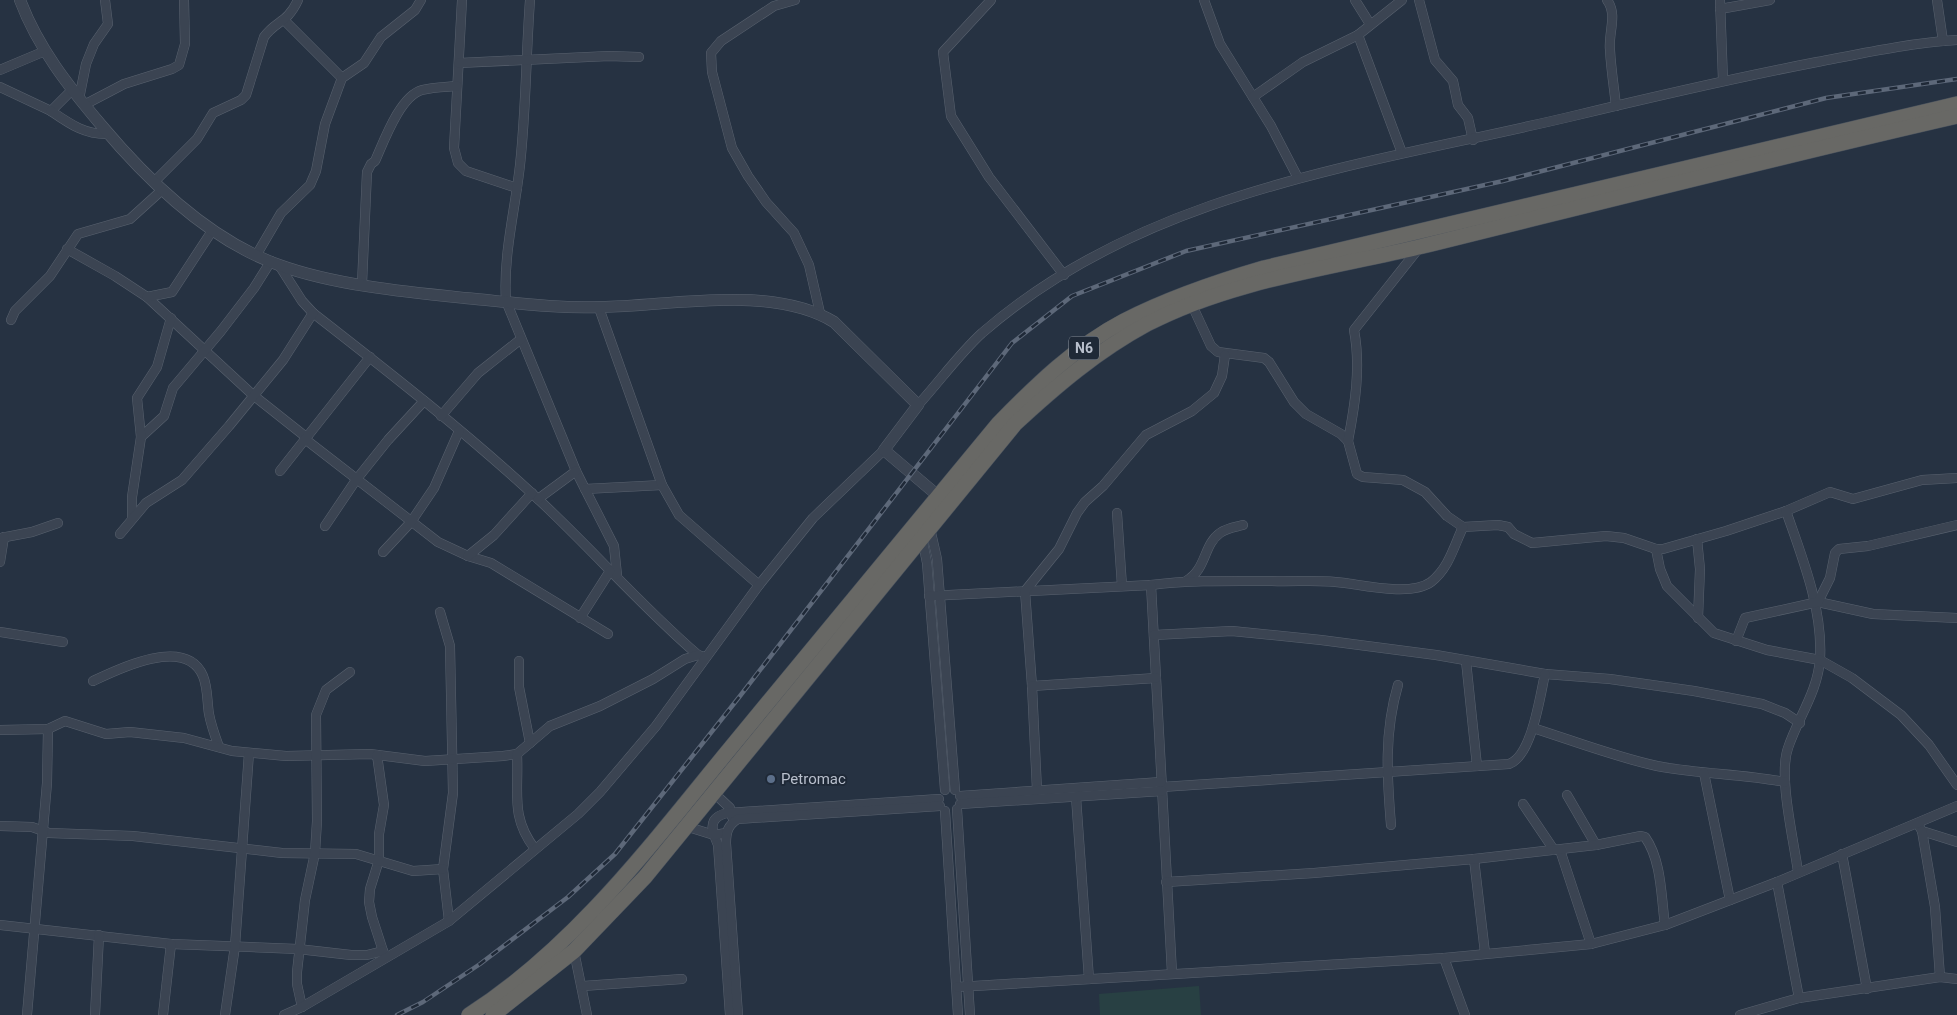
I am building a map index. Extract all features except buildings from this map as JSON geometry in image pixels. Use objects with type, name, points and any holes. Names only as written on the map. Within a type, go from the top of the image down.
[{"type":"highway","name":"N6","points":[[493,1015],[574,951],[645,877],[926,533],[943,501],[998,424],[1037,385],[1088,344],[1124,321],[1214,283],[1264,268],[1957,104]]},
{"type":"highway","name":"N6","points":[[469,1015],[518,980],[560,943],[622,878],[943,501],[1015,424],[1074,371],[1104,349],[1149,324],[1192,305],[1262,282],[1420,246],[1957,116]]},
{"type":"street","points":[[20,0],[28,23],[78,98],[158,186],[212,230],[275,263],[400,292],[506,302],[599,308],[734,299],[778,302],[820,313],[834,322],[918,405]]},
{"type":"street","points":[[78,98],[86,64],[94,44],[108,24],[105,0]]},
{"type":"street","points":[[51,111],[78,98],[163,72],[179,65],[185,44],[184,0]]},
{"type":"street","points":[[11,320],[15,311],[50,276],[74,237],[83,231],[130,219],[197,139],[213,113],[237,102],[246,95],[264,37],[270,29],[285,21],[298,0]]},
{"type":"street","points":[[257,254],[281,213],[310,185],[316,171],[325,124],[342,78],[364,63],[381,37],[415,10],[421,0]]},
{"type":"street","points":[[462,0],[454,148],[458,163],[466,171],[517,188]]},
{"type":"street","points":[[530,0],[525,61],[524,126],[504,278],[506,302],[521,339],[576,471],[614,546],[613,573],[580,618]]},
{"type":"street","points":[[991,0],[943,52],[951,116],[989,177],[1064,275]]},
{"type":"street","points":[[1204,0],[1220,44],[1253,97],[1298,178]]},
{"type":"street","points":[[1355,0],[1370,24]]},
{"type":"street","points":[[1253,97],[1303,62],[1358,35],[1402,0]]},
{"type":"street","points":[[1418,0],[1435,60],[1452,81],[1458,105],[1468,118],[1473,140]]},
{"type":"street","points":[[1606,0],[1612,12],[1613,29],[1609,47],[1616,106]]},
{"type":"street","points":[[1722,80],[1720,5],[1770,0]]},
{"type":"street","points":[[1937,0],[1943,41]]},
{"type":"street","points":[[790,1],[774,6],[721,41],[712,54],[712,72],[732,148],[766,202],[794,233],[810,265],[820,313]]},
{"type":"street","points":[[285,21],[342,78]]},
{"type":"street","points":[[1358,35],[1402,153]]},
{"type":"street","points":[[284,1015],[302,1008],[385,955],[449,921],[535,850],[600,792],[656,726],[702,656],[813,518],[884,450],[918,405],[980,335],[1032,293],[1164,222],[1214,203],[1298,178],[1402,153],[1473,140],[1722,80],[1879,49],[1957,40]]},
{"type":"street","points":[[0,70],[45,51]]},
{"type":"street","points":[[458,63],[609,56],[639,57]]},
{"type":"street","points":[[362,284],[367,172],[375,161],[400,108],[409,96],[421,90],[457,86]]},
{"type":"street","points":[[0,87],[51,111],[75,127],[89,133],[109,134]]},
{"type":"street","points":[[147,297],[165,296],[172,292],[212,230]]},
{"type":"street","points":[[1420,246],[1354,330],[1358,348],[1356,395],[1348,442],[1357,474],[1364,477],[1403,480],[1426,492],[1447,516],[1463,527],[1498,525],[1508,527],[1514,534],[1532,543],[1606,536],[1624,538],[1656,549],[1697,539],[1786,510],[1830,492],[1853,499],[1922,480],[1957,478]]},
{"type":"street","points":[[67,249],[115,276],[147,297],[171,318],[203,351],[253,395],[356,480],[438,542],[468,556],[492,563],[608,634]]},
{"type":"street","points":[[275,263],[313,313],[424,401],[535,496],[613,573],[658,621],[702,656]]},
{"type":"street","points":[[141,437],[164,416],[173,388],[275,263]]},
{"type":"street","points":[[1192,305],[1211,346],[1218,352],[1226,354],[1264,358],[1269,362],[1294,402],[1306,414],[1341,434],[1348,442]]},
{"type":"street","points":[[599,308],[662,485],[679,515],[760,585]]},
{"type":"street","points":[[120,534],[146,503],[182,480],[283,360],[313,313]]},
{"type":"street","points":[[132,518],[132,497],[141,437],[137,398],[157,367],[171,318]]},
{"type":"street","points":[[441,416],[478,373],[521,339]]},
{"type":"street","points":[[1037,790],[1025,591],[1060,549],[1077,513],[1085,502],[1102,486],[1146,435],[1192,410],[1214,393],[1222,376],[1226,354]]},
{"type":"street","points":[[280,471],[370,358]]},
{"type":"street","points":[[325,526],[356,480],[388,440],[424,401]]},
{"type":"street","points":[[383,552],[410,522],[434,488],[459,431]]},
{"type":"street","points":[[884,450],[943,501]]},
{"type":"street","points":[[468,556],[494,535],[535,496],[576,471]]},
{"type":"street","points":[[585,489],[662,485]]},
{"type":"street","points":[[1786,510],[1816,602],[1820,647],[1818,676],[1800,723],[1787,748],[1785,782],[1798,872]]},
{"type":"street","points":[[1117,513],[1122,586]]},
{"type":"street","points":[[0,562],[2,538],[58,523]]},
{"type":"street","points":[[1186,581],[1199,571],[1213,540],[1220,533],[1243,525]]},
{"type":"street","points":[[1816,602],[1830,578],[1835,553],[1839,549],[1868,546],[1957,525]]},
{"type":"street","points":[[929,596],[1151,585],[1186,581],[1309,580],[1369,587],[1400,588],[1422,586],[1430,582],[1446,567],[1463,527]]},
{"type":"street","points":[[926,533],[937,560],[970,1015]]},
{"type":"street","points":[[926,533],[929,596],[955,798]]},
{"type":"street","points":[[1697,539],[1700,569],[1698,618]]},
{"type":"street","points":[[1656,549],[1658,564],[1668,586],[1714,633],[1767,650],[1820,660],[1852,678],[1901,716],[1930,745],[1957,785]]},
{"type":"street","points":[[1151,585],[1172,973]]},
{"type":"street","points":[[1736,641],[1745,618],[1816,602],[1873,614],[1957,618]]},
{"type":"street","points":[[440,612],[450,646],[453,793],[443,869],[449,921]]},
{"type":"street","points":[[1154,635],[1232,631],[1436,655],[1545,674],[1610,679],[1762,704],[1784,713],[1800,723]]},
{"type":"street","points":[[0,632],[63,642]]},
{"type":"street","points":[[94,681],[113,671],[166,656],[188,659],[203,675],[211,724],[219,747]]},
{"type":"street","points":[[0,730],[48,729],[65,721],[106,734],[130,732],[184,738],[249,753],[316,757],[377,754],[425,761],[517,754],[556,723],[600,706],[653,679],[685,659],[702,656]]},
{"type":"street","points":[[519,661],[519,687],[530,743]]},
{"type":"street","points":[[1466,661],[1477,766]]},
{"type":"street","points":[[302,1008],[296,984],[298,949],[305,900],[315,854],[317,821],[316,716],[326,690],[350,672]]},
{"type":"street","points":[[738,1015],[726,833],[732,823],[738,819],[941,805],[955,798],[1037,790],[1162,787],[1386,773],[1514,762],[1519,757],[1533,728],[1545,674]]},
{"type":"street","points":[[1032,686],[1156,678]]},
{"type":"street","points":[[1391,825],[1386,773],[1389,722],[1398,685]]},
{"type":"street","points":[[1533,728],[1656,766],[1704,773],[1746,775],[1785,782]]},
{"type":"street","points":[[27,1015],[47,783],[48,729]]},
{"type":"street","points":[[225,1015],[235,946],[249,753]]},
{"type":"street","points":[[377,754],[384,805],[379,834],[379,860],[369,902],[372,918],[385,955]]},
{"type":"street","points":[[517,754],[517,814],[520,827],[535,850]]},
{"type":"street","points":[[1704,773],[1730,900]]},
{"type":"street","points":[[730,1015],[718,845],[714,835],[713,821],[718,815],[941,805],[955,798],[1076,797],[1162,787]]},
{"type":"street","points":[[713,792],[725,802],[732,813],[732,823]]},
{"type":"street","points":[[1567,795],[1596,845]]},
{"type":"street","points":[[1076,797],[1089,979]]},
{"type":"street","points":[[1523,804],[1557,850],[1591,944]]},
{"type":"street","points":[[941,805],[958,1015]]},
{"type":"street","points":[[956,988],[1172,973],[1444,958],[1591,944],[1664,925],[1777,882],[1842,854],[1919,827],[1957,806]]},
{"type":"street","points":[[0,826],[32,827],[49,833],[168,839],[282,854],[356,854],[413,871],[443,869]]},
{"type":"street","points":[[685,826],[714,835],[726,833]]},
{"type":"street","points":[[1919,827],[1957,842]]},
{"type":"street","points":[[1919,827],[1935,907],[1940,977]]},
{"type":"street","points":[[1166,882],[1314,873],[1474,859],[1596,845],[1645,837],[1656,864],[1664,925]]},
{"type":"street","points":[[1842,854],[1867,989]]},
{"type":"street","points":[[1474,859],[1485,953]]},
{"type":"street","points":[[1777,882],[1799,998]]},
{"type":"street","points":[[0,925],[170,944],[298,949],[359,955],[385,955]]},
{"type":"street","points":[[94,1015],[99,935]]},
{"type":"street","points":[[163,1015],[170,944]]},
{"type":"street","points":[[574,951],[583,986],[587,1015]]},
{"type":"street","points":[[1444,958],[1465,1015]]},
{"type":"street","points":[[1740,1015],[1799,998],[1940,977],[1957,979]]},
{"type":"street","points":[[583,986],[682,979]]},
{"type":"green space","points":[[1199,986],[1201,1015],[1100,1015],[1099,994]]},
{"type":"railway","points":[[397,1015],[423,1002],[480,964],[568,897],[615,854],[740,696],[1012,343],[1072,296],[1186,251],[1503,181],[1826,98],[1957,79]]},
{"type":"place","name":"Petromac","points":[[771,779]]}]
